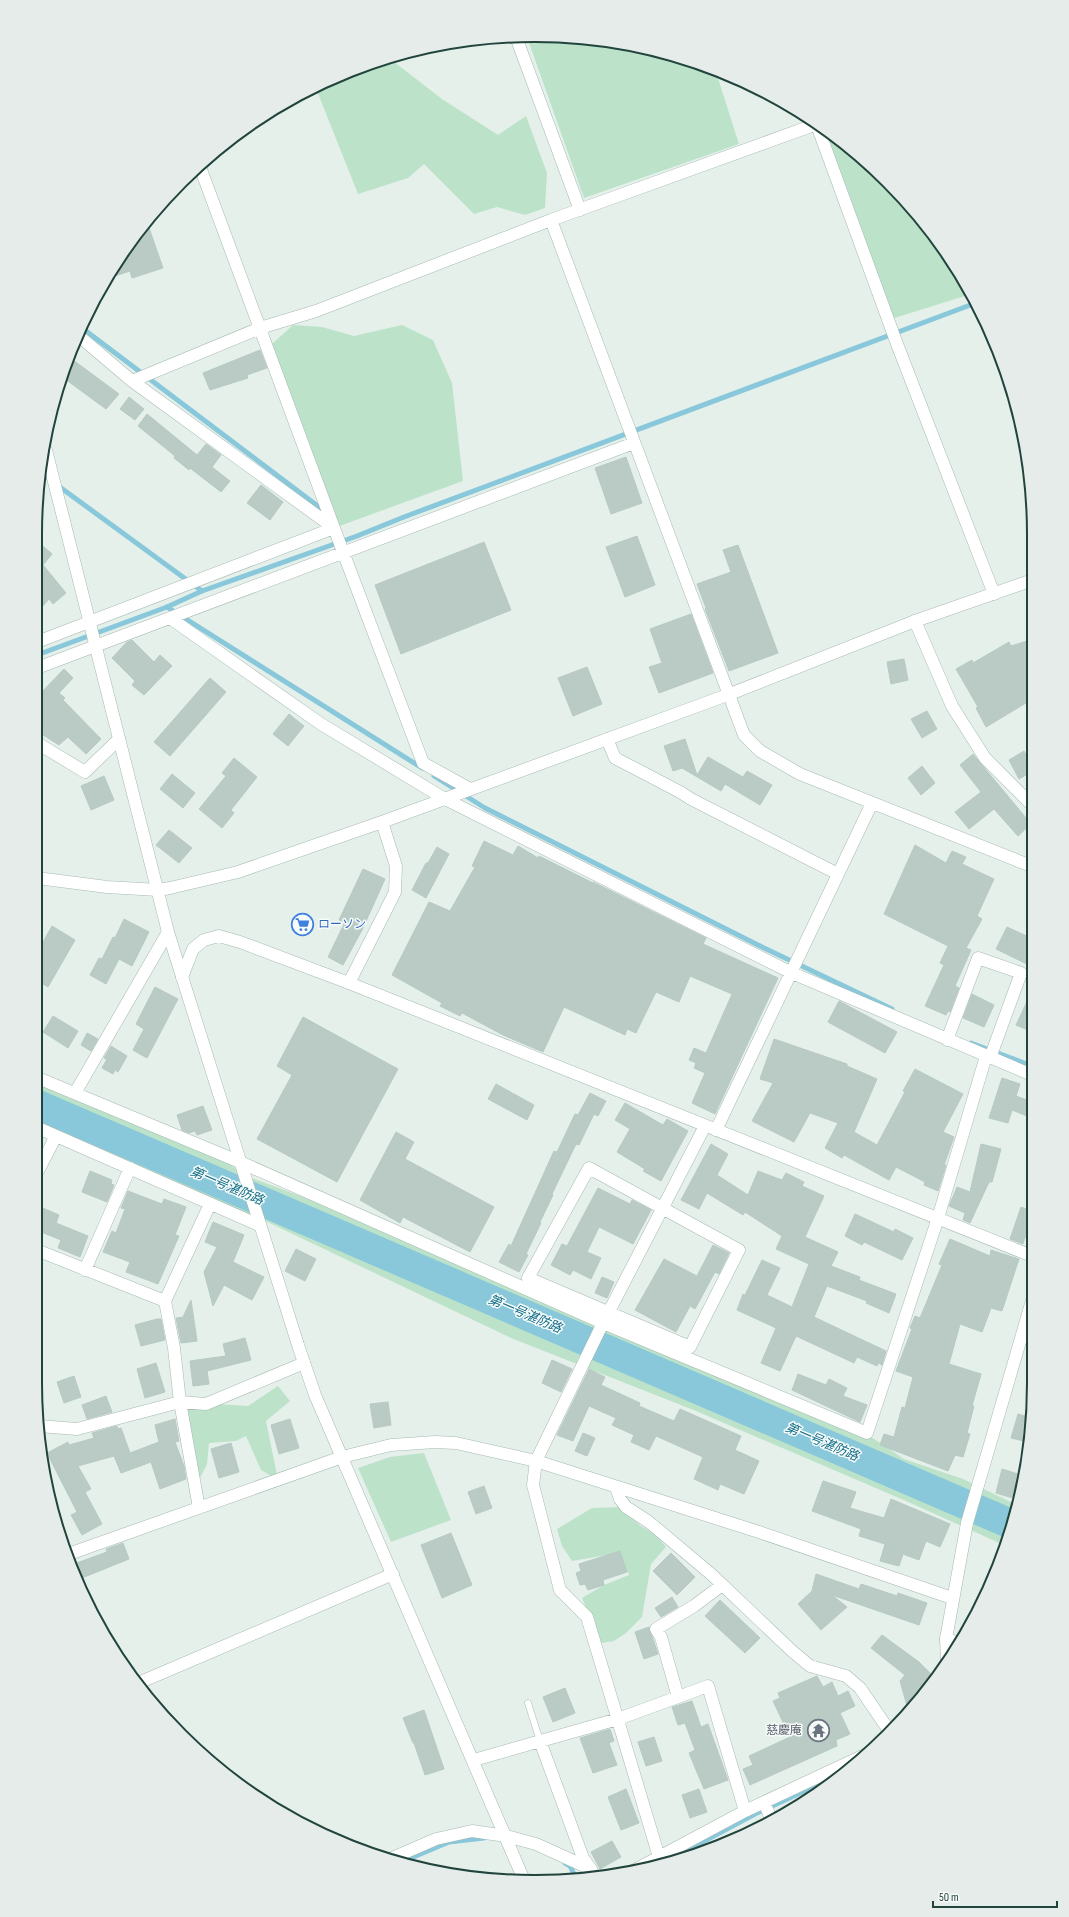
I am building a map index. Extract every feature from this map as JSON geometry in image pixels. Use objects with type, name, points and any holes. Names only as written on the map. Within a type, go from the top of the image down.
[{"type":"street","points":[[518,42],[580,210]]},
{"type":"street","points":[[132,381],[260,328],[316,311],[551,220],[810,126]]},
{"type":"street","points":[[820,134],[897,344],[994,594]]},
{"type":"street","points":[[202,172],[334,528],[424,763],[470,790]]},
{"type":"street","points":[[551,220],[730,694],[744,735],[760,751],[800,774],[1027,864]]},
{"type":"street","points":[[82,339],[132,381],[334,528]]},
{"type":"street","points":[[42,666],[634,443]]},
{"type":"street","points":[[48,458],[168,932],[304,1363],[315,1395],[474,1760],[522,1875]]},
{"type":"street","points":[[42,639],[334,528]]},
{"type":"street","points":[[42,879],[107,887],[158,890],[238,872],[470,790],[730,694],[915,621],[1027,582]]},
{"type":"street","points":[[170,618],[321,724],[445,799],[792,973],[948,1036],[990,1054],[1027,1072]]},
{"type":"street","points":[[915,621],[952,706],[960,719],[985,758],[1027,800]]},
{"type":"street","points":[[607,739],[616,758],[691,799],[838,874]]},
{"type":"street","points":[[42,746],[85,772],[119,740]]},
{"type":"street","points":[[659,1857],[587,1617],[560,1590],[532,1485],[536,1461],[584,1359],[663,1207],[710,1128],[792,973],[872,803]]},
{"type":"street","points":[[349,983],[395,892],[396,866],[382,822]]},
{"type":"street","points":[[75,1093],[168,932]]},
{"type":"street","points":[[182,977],[193,949],[204,940],[219,936],[240,942],[349,983],[1027,1254]]},
{"type":"street","points":[[42,1080],[867,1433],[990,1054],[1021,973],[978,958],[948,1036]]},
{"type":"street","points":[[42,1130],[210,1204],[258,1221]]},
{"type":"street","points":[[42,1163],[56,1136]]},
{"type":"street","points":[[85,1270],[130,1168]]},
{"type":"street","points":[[589,1168],[663,1207],[739,1250],[690,1347],[604,1321],[528,1278],[589,1168]]},
{"type":"street","points":[[199,1508],[180,1402],[174,1348],[165,1302],[210,1204]]},
{"type":"street","points":[[42,1252],[165,1302]]},
{"type":"street","points":[[947,1652],[946,1639],[952,1598],[967,1523],[1027,1314]]},
{"type":"street","points":[[44,1426],[77,1429],[180,1402],[206,1404],[304,1363]]},
{"type":"street","points":[[72,1553],[170,1516],[199,1508],[342,1457],[391,1445],[434,1442],[456,1443],[536,1461],[759,1532],[952,1598]]},
{"type":"street","points":[[616,1487],[620,1499],[626,1507],[649,1522],[722,1585],[810,1666],[846,1676],[860,1688],[887,1727]]},
{"type":"street","points":[[143,1681],[393,1574]]},
{"type":"street","points":[[678,1697],[661,1638],[656,1629],[694,1606],[722,1585]]},
{"type":"street","points":[[946,1639],[953,1641]]},
{"type":"street","points":[[474,1760],[618,1719],[708,1686],[745,1811]]},
{"type":"street","points":[[540,1741],[583,1858],[592,1872]]},
{"type":"street","points":[[653,1860],[745,1811],[840,1768]]},
{"type":"street","points":[[764,1802],[769,1815]]},
{"type":"street","points":[[398,1855],[436,1839],[472,1831],[506,1836],[536,1844],[591,1872]]},
{"type":"lane","points":[[528,1703],[540,1741]]},
{"type":"green space","points":[[529,42],[567,43],[631,51],[693,68],[718,77],[739,144],[584,198]]},
{"type":"green space","points":[[395,63],[442,99],[498,135],[526,116],[547,173],[545,208],[525,215],[497,207],[474,214],[424,164],[408,178],[358,194],[318,93],[346,79]]},
{"type":"green space","points":[[820,134],[859,164],[883,186],[905,210],[944,261],[965,296],[888,320]]},
{"type":"green space","points":[[293,325],[322,327],[354,336],[402,325],[433,340],[452,383],[463,481],[334,528],[272,344]]},
{"type":"green space","points":[[42,1080],[211,1150],[244,1175],[400,1233],[862,1431],[904,1459],[963,1479],[1012,1503],[1000,1543],[906,1501],[696,1411],[511,1338],[257,1217],[151,1178],[42,1130]]},
{"type":"green space","points":[[278,1386],[290,1401],[266,1421],[278,1480],[261,1470],[246,1436],[236,1441],[209,1443],[207,1464],[199,1480],[186,1402],[248,1406]]},
{"type":"green space","points":[[424,1453],[451,1520],[391,1542],[358,1468],[390,1457]]},
{"type":"green space","points":[[619,1507],[641,1526],[657,1536],[666,1547],[651,1564],[642,1617],[626,1633],[614,1641],[601,1643],[582,1598],[604,1585],[629,1575],[619,1553],[572,1561],[562,1546],[557,1529],[592,1508]]},
{"type":"building","points":[[149,228],[163,268],[132,278],[130,271],[116,276]]},
{"type":"building","points":[[260,350],[267,368],[247,375],[248,378],[210,390],[203,373]]},
{"type":"building","points":[[74,360],[119,394],[106,409],[67,380]]},
{"type":"building","points":[[129,397],[144,409],[135,420],[120,409]]},
{"type":"building","points":[[147,414],[197,455],[206,444],[221,455],[212,467],[230,481],[221,492],[190,468],[189,470],[174,458],[175,456],[138,426]]},
{"type":"building","points":[[626,457],[642,503],[611,514],[595,468]]},
{"type":"building","points":[[261,485],[283,502],[270,520],[247,503]]},
{"type":"building","points":[[637,536],[655,585],[625,597],[606,547]]},
{"type":"building","points":[[484,542],[511,610],[401,654],[375,585]]},
{"type":"building","points":[[42,545],[52,554],[43,565],[66,593],[53,604],[49,599],[42,607]]},
{"type":"building","points":[[738,545],[778,653],[729,671],[697,584],[731,572],[723,550]]},
{"type":"building","points":[[691,614],[713,673],[659,693],[649,667],[662,663],[650,629]]},
{"type":"building","points":[[132,640],[154,662],[160,655],[172,666],[144,695],[132,685],[135,681],[112,658],[127,642]]},
{"type":"building","points":[[1027,641],[1027,702],[986,727],[976,708],[978,707],[956,669],[972,660],[973,663],[1009,642],[1011,646]]},
{"type":"building","points":[[904,659],[908,680],[891,684],[887,662]]},
{"type":"building","points":[[587,667],[602,704],[573,716],[558,678]]},
{"type":"building","points":[[64,669],[73,678],[59,693],[65,698],[63,700],[101,739],[86,754],[68,737],[59,745],[42,734],[42,692]]},
{"type":"building","points":[[210,678],[226,692],[170,756],[154,742]]},
{"type":"building","points":[[927,711],[937,729],[922,738],[911,719]]},
{"type":"building","points":[[289,714],[304,726],[288,746],[273,734]]},
{"type":"building","points":[[685,739],[697,775],[708,757],[743,777],[747,771],[772,785],[760,805],[725,784],[721,791],[682,768],[673,771],[664,746]]},
{"type":"building","points":[[1024,751],[1027,756],[1027,774],[1019,779],[1009,760]]},
{"type":"building","points":[[973,754],[1027,819],[1027,828],[1018,836],[994,809],[969,829],[955,812],[981,792],[960,765]]},
{"type":"building","points":[[234,758],[257,777],[231,810],[234,813],[222,828],[199,809],[226,776],[222,773]]},
{"type":"building","points":[[922,766],[935,783],[921,795],[908,778]]},
{"type":"building","points":[[172,774],[195,793],[183,808],[160,789]]},
{"type":"building","points":[[104,776],[114,800],[91,810],[81,786]]},
{"type":"building","points":[[169,830],[192,848],[179,863],[156,845]]},
{"type":"building","points":[[484,841],[513,855],[518,846],[538,858],[539,856],[706,938],[703,944],[778,978],[715,1114],[692,1103],[705,1073],[694,1068],[696,1063],[689,1060],[694,1048],[706,1053],[732,994],[690,976],[679,1002],[656,992],[636,1033],[627,1029],[625,1035],[564,1007],[543,1052],[503,1035],[462,1013],[460,1016],[440,1006],[442,1003],[392,975],[429,902],[450,911],[475,867],[472,866]]},
{"type":"building","points":[[915,845],[946,863],[952,851],[966,857],[962,864],[994,879],[977,916],[982,919],[966,948],[971,950],[955,986],[959,988],[950,1012],[948,1011],[946,1015],[925,1006],[944,965],[940,963],[948,946],[884,914]]},
{"type":"building","points":[[437,847],[449,854],[426,898],[412,890],[426,863],[428,863]]},
{"type":"building","points":[[363,869],[385,879],[362,930],[343,965],[328,957],[345,922],[339,920]]},
{"type":"building","points":[[124,919],[149,932],[132,966],[119,959],[106,984],[90,975],[99,958],[102,959],[113,937],[115,938]]},
{"type":"building","points":[[52,926],[75,940],[48,987],[42,983],[42,944]]},
{"type":"building","points":[[1007,927],[1027,936],[1027,964],[996,949]]},
{"type":"building","points":[[155,987],[178,999],[147,1058],[133,1050],[144,1029],[136,1024]]},
{"type":"building","points":[[972,994],[994,1005],[984,1027],[963,1018]]},
{"type":"building","points":[[839,1001],[897,1032],[885,1053],[828,1022]]},
{"type":"building","points":[[1027,1002],[1027,1030],[1016,1025]]},
{"type":"building","points":[[53,1016],[78,1031],[68,1048],[43,1032]]},
{"type":"building","points":[[303,1017],[398,1069],[337,1182],[257,1139],[292,1075],[277,1066]]},
{"type":"building","points":[[87,1033],[98,1039],[91,1051],[81,1045]]},
{"type":"building","points":[[774,1039],[847,1064],[847,1066],[877,1079],[854,1132],[877,1145],[905,1092],[903,1091],[915,1069],[963,1094],[943,1132],[954,1137],[944,1165],[946,1165],[938,1191],[924,1185],[925,1182],[896,1167],[889,1180],[844,1155],[842,1158],[825,1148],[838,1123],[810,1113],[794,1142],[752,1121],[773,1083],[760,1079]]},
{"type":"building","points":[[111,1046],[127,1056],[118,1072],[115,1070],[113,1074],[102,1068],[107,1059],[104,1058]]},
{"type":"building","points":[[1002,1078],[1020,1084],[1016,1096],[1027,1100],[1027,1116],[1012,1110],[1008,1123],[989,1118]]},
{"type":"building","points":[[496,1084],[534,1105],[527,1120],[488,1099]]},
{"type":"building","points":[[590,1093],[606,1101],[598,1116],[594,1114],[579,1145],[576,1144],[552,1194],[553,1195],[540,1222],[541,1223],[526,1254],[528,1255],[519,1272],[499,1262],[509,1244],[511,1246],[554,1151],[557,1152],[575,1114],[578,1115]]},
{"type":"building","points":[[625,1103],[663,1125],[667,1119],[688,1131],[661,1181],[643,1171],[645,1169],[617,1152],[630,1129],[615,1120]]},
{"type":"building","points":[[203,1106],[212,1130],[197,1135],[195,1131],[189,1133],[182,1130],[177,1115]]},
{"type":"building","points":[[396,1132],[414,1142],[405,1159],[494,1207],[470,1252],[403,1217],[400,1223],[360,1200]]},
{"type":"building","points":[[711,1144],[728,1154],[717,1175],[748,1195],[758,1171],[782,1180],[786,1173],[804,1182],[802,1186],[824,1196],[805,1237],[838,1252],[831,1266],[860,1277],[859,1280],[896,1294],[889,1313],[866,1303],[867,1301],[827,1286],[814,1317],[886,1351],[882,1365],[878,1363],[877,1366],[857,1357],[854,1363],[796,1336],[780,1371],[761,1363],[776,1328],[737,1310],[743,1294],[745,1295],[762,1260],[780,1268],[767,1295],[792,1307],[809,1264],[776,1249],[782,1236],[745,1212],[743,1215],[707,1193],[699,1209],[681,1200]]},
{"type":"building","points":[[981,1144],[1001,1149],[992,1182],[989,1182],[970,1223],[963,1220],[965,1213],[949,1206],[957,1187],[970,1192]]},
{"type":"building","points":[[90,1171],[112,1180],[111,1184],[114,1185],[107,1202],[82,1192]]},
{"type":"building","points":[[598,1188],[630,1204],[632,1200],[651,1210],[633,1244],[599,1227],[587,1252],[601,1258],[591,1279],[573,1270],[570,1275],[551,1265],[562,1244],[567,1246]]},
{"type":"building","points":[[128,1191],[162,1204],[164,1199],[186,1207],[175,1235],[179,1236],[158,1284],[126,1272],[130,1262],[103,1252],[112,1231],[116,1233],[125,1209],[121,1208]]},
{"type":"building","points":[[1021,1207],[1027,1209],[1027,1238],[1025,1237],[1023,1244],[1010,1239]]},
{"type":"building","points":[[42,1208],[59,1215],[56,1223],[88,1236],[80,1257],[58,1248],[61,1240],[42,1232]]},
{"type":"building","points":[[855,1214],[894,1232],[895,1229],[913,1238],[902,1260],[864,1242],[862,1245],[845,1236]]},
{"type":"building","points":[[213,1222],[244,1235],[233,1262],[264,1277],[252,1300],[224,1285],[213,1306],[204,1272],[217,1247],[205,1242]]},
{"type":"building","points":[[950,1239],[990,1256],[991,1250],[1019,1259],[1002,1311],[991,1308],[982,1332],[960,1324],[949,1364],[981,1374],[972,1406],[974,1406],[967,1433],[970,1434],[963,1457],[955,1455],[948,1471],[880,1445],[884,1434],[894,1437],[902,1407],[905,1408],[913,1377],[896,1371],[912,1329],[910,1328],[915,1316],[920,1318],[942,1265],[939,1264]]},
{"type":"building","points":[[713,1245],[729,1253],[719,1274],[715,1272],[695,1309],[690,1306],[676,1332],[635,1310],[664,1259],[697,1276]]},
{"type":"building","points":[[296,1249],[316,1259],[305,1281],[285,1271]]},
{"type":"building","points":[[602,1277],[614,1282],[607,1298],[595,1293]]},
{"type":"building","points":[[191,1300],[197,1341],[181,1343],[176,1318],[183,1317]]},
{"type":"building","points":[[161,1319],[165,1340],[141,1346],[135,1325]]},
{"type":"building","points":[[245,1338],[251,1360],[207,1371],[209,1384],[193,1386],[190,1361],[226,1356],[223,1344]]},
{"type":"building","points":[[552,1360],[572,1369],[561,1392],[542,1383]]},
{"type":"building","points":[[156,1363],[165,1392],[145,1398],[137,1369]]},
{"type":"building","points":[[589,1369],[605,1377],[601,1385],[640,1403],[639,1406],[674,1421],[680,1409],[741,1436],[735,1450],[759,1461],[744,1494],[720,1484],[718,1490],[694,1479],[703,1457],[656,1436],[649,1450],[631,1442],[634,1435],[612,1425],[616,1418],[589,1406],[573,1441],[557,1435]]},
{"type":"building","points":[[798,1374],[826,1385],[829,1379],[847,1388],[843,1396],[867,1405],[860,1422],[792,1390]]},
{"type":"building","points":[[74,1376],[81,1397],[64,1403],[57,1382]]},
{"type":"building","points":[[106,1396],[112,1412],[87,1419],[82,1405]]},
{"type":"building","points":[[388,1402],[391,1425],[374,1428],[370,1404]]},
{"type":"building","points":[[1018,1414],[1026,1416],[1024,1441],[1011,1438]]},
{"type":"building","points":[[175,1419],[179,1441],[175,1442],[184,1466],[186,1479],[160,1489],[151,1462],[121,1473],[114,1456],[78,1466],[91,1489],[85,1492],[102,1524],[82,1535],[71,1515],[77,1512],[47,1453],[68,1442],[69,1445],[94,1438],[92,1433],[117,1426],[118,1429],[121,1428],[130,1453],[159,1442],[155,1425]]},
{"type":"building","points":[[290,1419],[299,1448],[279,1454],[271,1425]]},
{"type":"building","points":[[583,1433],[595,1438],[587,1456],[575,1451]]},
{"type":"building","points":[[231,1443],[239,1472],[219,1478],[211,1449]]},
{"type":"building","points":[[1002,1469],[1019,1474],[1013,1498],[996,1493]]},
{"type":"building","points":[[823,1481],[856,1492],[850,1508],[884,1518],[891,1499],[950,1524],[940,1547],[926,1541],[919,1560],[903,1554],[899,1566],[880,1561],[885,1544],[859,1536],[861,1529],[812,1511]]},
{"type":"building","points":[[484,1486],[492,1508],[476,1514],[468,1492]]},
{"type":"building","points":[[451,1533],[472,1585],[442,1598],[421,1545]]},
{"type":"building","points":[[123,1543],[129,1559],[82,1578],[76,1563],[107,1552],[106,1549]]},
{"type":"building","points":[[620,1551],[627,1572],[603,1580],[604,1585],[588,1590],[585,1584],[580,1585],[576,1573],[581,1571],[579,1564]]},
{"type":"building","points":[[671,1553],[695,1577],[677,1595],[653,1571]]},
{"type":"building","points":[[816,1574],[859,1589],[861,1584],[897,1596],[898,1593],[927,1603],[919,1625],[832,1595],[847,1607],[821,1630],[798,1604],[812,1591]]},
{"type":"building","points":[[672,1597],[678,1607],[661,1617],[655,1608]]},
{"type":"building","points":[[720,1600],[760,1638],[745,1653],[705,1616]]},
{"type":"building","points":[[649,1627],[658,1654],[644,1659],[635,1632]]},
{"type":"building","points":[[882,1635],[919,1662],[931,1674],[907,1705],[900,1681],[905,1675],[871,1648]]},
{"type":"building","name":"慈慶庵","points":[[817,1676],[823,1687],[832,1682],[838,1696],[848,1691],[855,1706],[840,1713],[850,1734],[836,1740],[837,1746],[750,1785],[743,1769],[753,1765],[749,1756],[790,1737],[773,1701],[780,1698],[778,1693]]},
{"type":"building","points":[[565,1688],[575,1713],[553,1722],[543,1697]]},
{"type":"building","points":[[692,1701],[701,1727],[708,1724],[728,1780],[704,1789],[689,1753],[695,1750],[685,1723],[678,1725],[672,1707]]},
{"type":"building","points":[[424,1710],[444,1769],[425,1775],[414,1743],[403,1718]]},
{"type":"building","points":[[610,1729],[614,1741],[609,1743],[617,1765],[593,1773],[580,1738]]},
{"type":"building","points":[[654,1737],[662,1761],[646,1766],[638,1742]]},
{"type":"building","points":[[626,1789],[639,1823],[621,1830],[608,1797]]},
{"type":"building","points":[[699,1789],[707,1812],[690,1818],[682,1795]]},
{"type":"building","points":[[612,1841],[621,1857],[600,1869],[591,1852]]},
{"type":"waterway","points":[[42,653],[167,607],[202,591],[357,536],[404,517],[970,305]]},
{"type":"waterway","points":[[86,331],[319,507],[324,517]]},
{"type":"waterway","points":[[45,476],[51,480]]},
{"type":"waterway","points":[[57,485],[202,591]]},
{"type":"waterway","points":[[167,607],[422,768]]},
{"type":"waterway","points":[[434,776],[485,808],[758,945],[892,1009]]},
{"type":"waterway","points":[[971,1043],[1027,1064]]},
{"type":"waterway","name":"第一号湛防路","points":[[42,1107],[1006,1522]]},
{"type":"waterway","points":[[685,1851],[755,1814],[818,1785]]},
{"type":"waterway","points":[[409,1859],[449,1842],[484,1838]]},
{"type":"waterway","points":[[565,1863],[570,1866],[574,1873]]},
{"type":"place","name":"ローソン","points":[[303,924]]},
{"type":"place","name":"慈慶庵","points":[[818,1730]]}]
